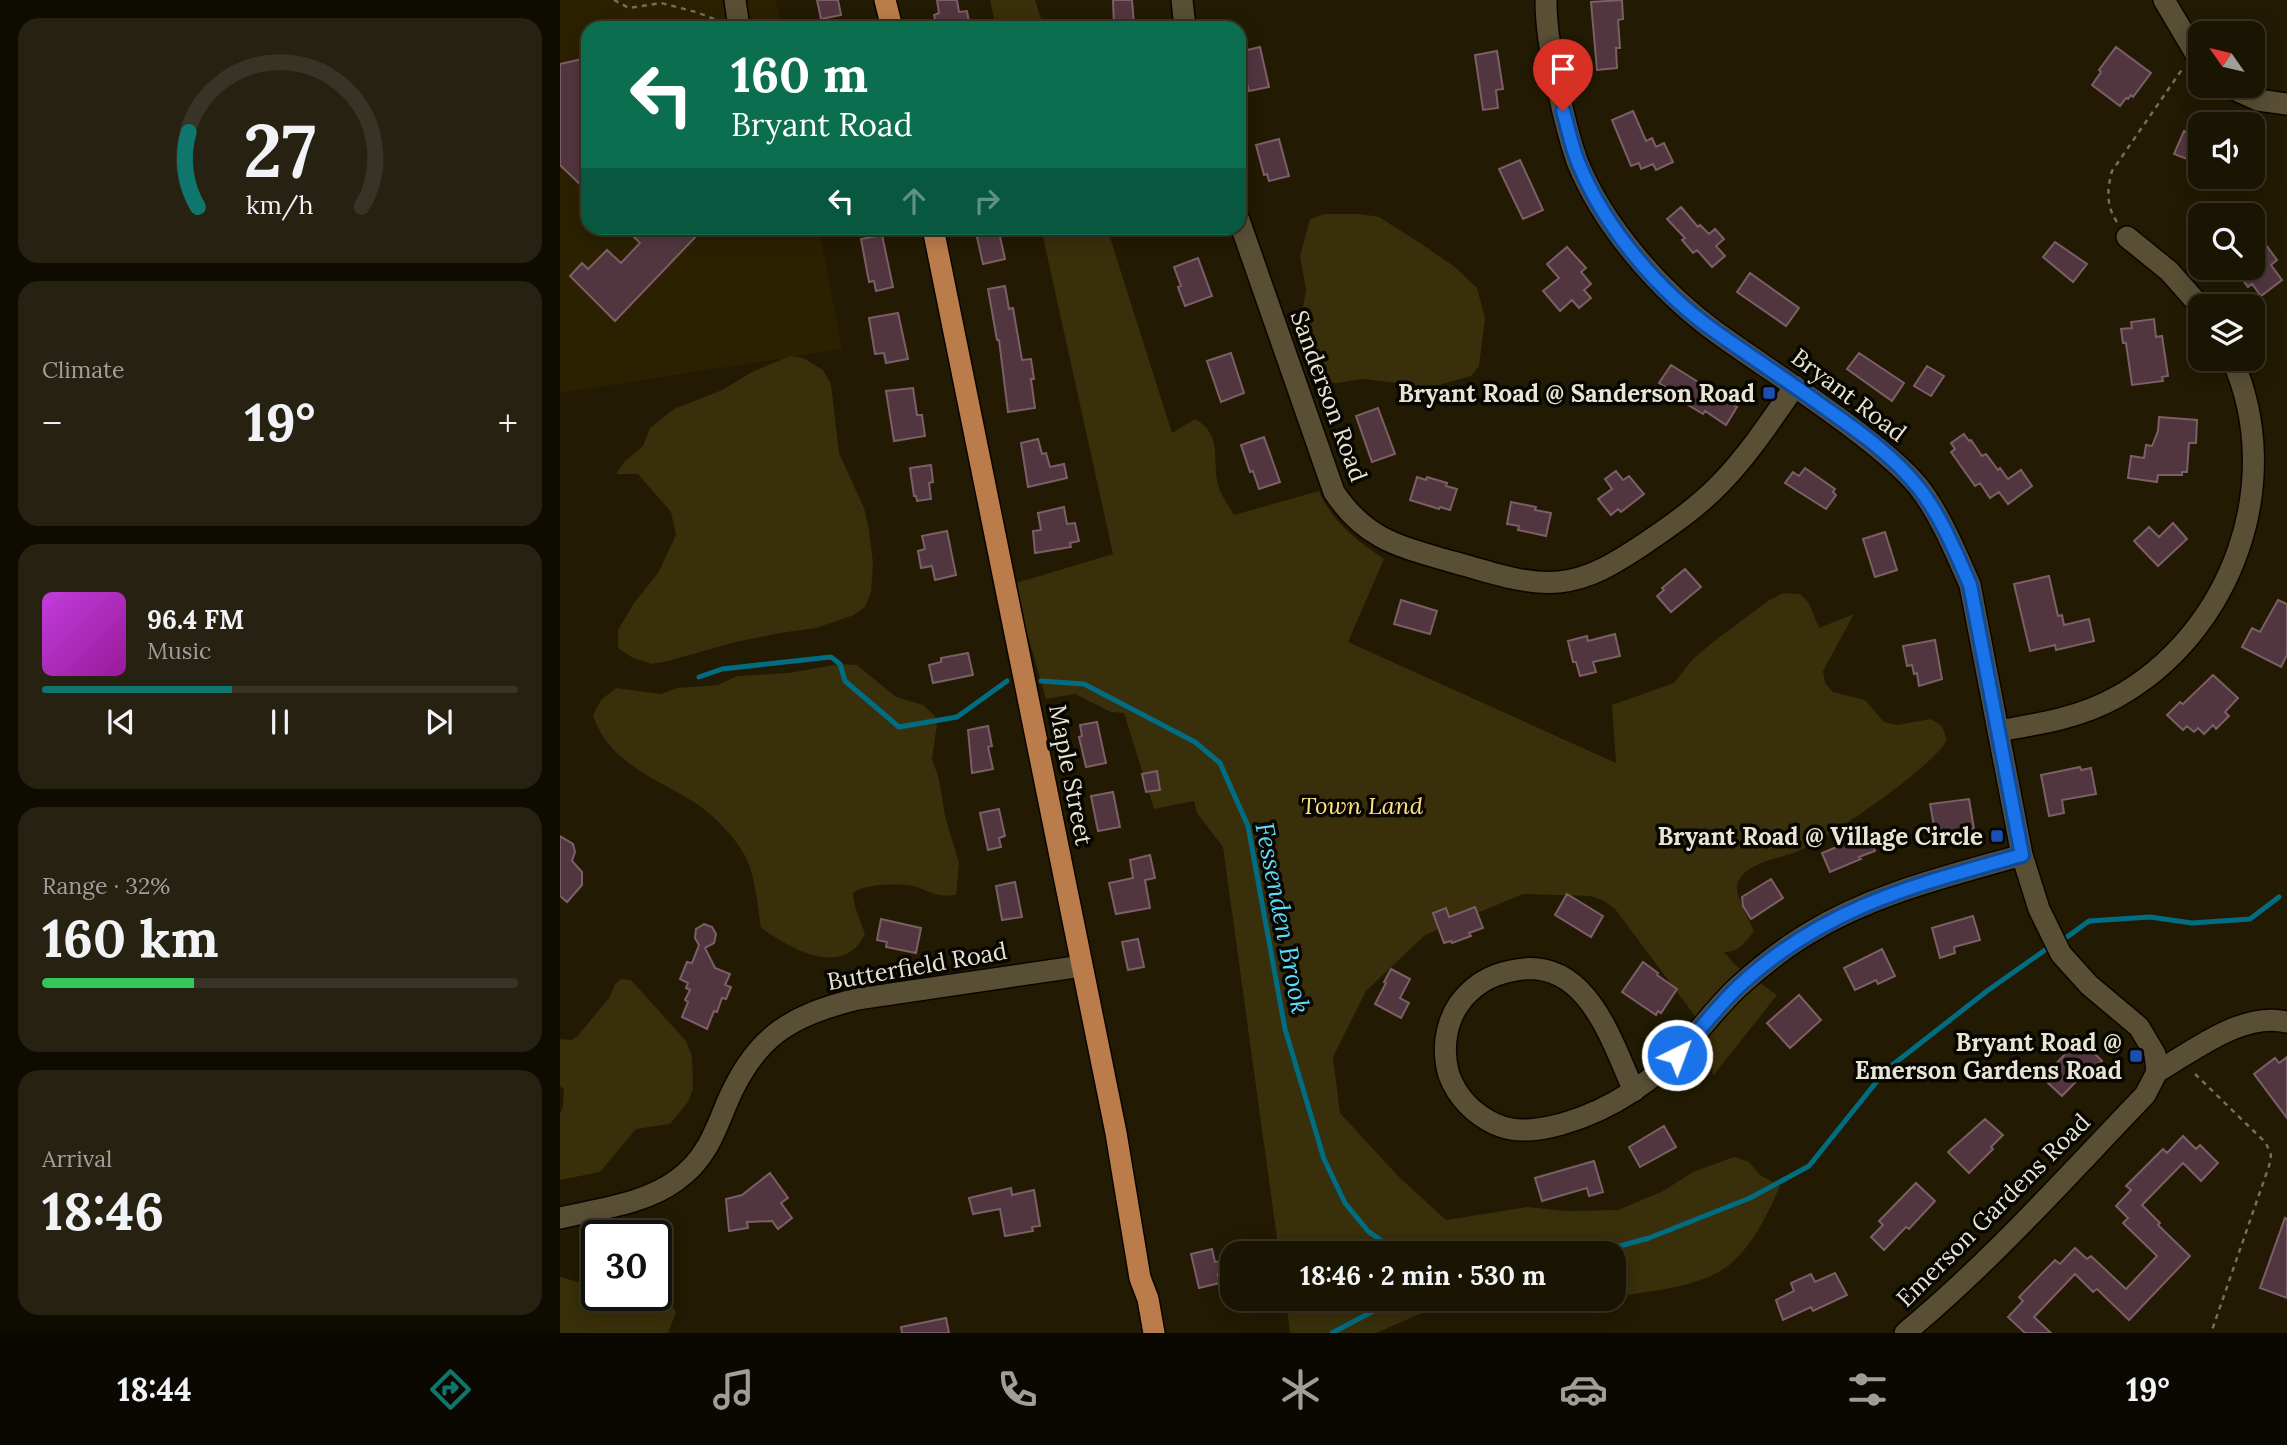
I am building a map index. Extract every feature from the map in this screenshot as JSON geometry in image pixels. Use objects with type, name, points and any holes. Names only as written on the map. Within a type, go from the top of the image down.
[{"type":"main road","points":[[886,0],[890,21]]},
{"type":"main road","name":"Maple Street","points":[[934,235],[1116,1133],[1140,1278],[1148,1299],[1154,1333]]},
{"type":"street","points":[[735,0],[738,21]]},
{"type":"street","points":[[1182,0],[1184,21]]},
{"type":"street","name":"Bryant Road","points":[[1546,0],[1546,29],[1563,111],[1578,161],[1603,210],[1635,255],[1672,296],[1715,332],[1796,386],[1890,457],[1919,487],[1956,552],[1970,585],[2022,855],[2039,909],[2061,954],[2090,985],[2139,1027],[2156,1063]]},
{"type":"street","points":[[2164,0],[2188,41]]},
{"type":"street","points":[[2254,98],[2287,104]]},
{"type":"street","name":"Sanderson Road","points":[[1244,235],[1334,492],[1347,512],[1362,526],[1410,550],[1521,580],[1561,582],[1598,572],[1616,563],[1701,502],[1739,463],[1796,386]]},
{"type":"street","points":[[2127,237],[2169,271],[2189,294]]},
{"type":"street","points":[[1998,730],[2062,719],[2113,699],[2137,685],[2179,650],[2213,606],[2227,582],[2246,530],[2255,476],[2250,418],[2237,371]]},
{"type":"street","points":[[1634,1091],[1593,1004],[1569,981],[1552,973],[1535,969],[1499,973],[1469,992],[1450,1023],[1446,1041],[1450,1076],[1457,1092],[1475,1112],[1499,1126],[1515,1130],[1532,1130],[1582,1118],[1634,1091],[1669,1063],[1737,988],[1758,969],[1807,934],[1853,909],[1906,888],[2022,855]]},
{"type":"street","name":"Butterfield Road","points":[[560,1218],[644,1198],[684,1175],[713,1139],[732,1090],[750,1060],[769,1039],[800,1018],[823,1008],[857,999],[1082,966]]},
{"type":"street","points":[[2156,1063],[2239,1026],[2261,1020],[2287,1022]]},
{"type":"street","name":"Emerson Gardens Road","points":[[1905,1333],[2012,1234],[2145,1095],[2156,1063]]},
{"type":"path","points":[[614,0],[629,8],[661,3],[719,21]]},
{"type":"path","points":[[2127,237],[2109,205],[2108,188],[2112,171],[2181,69],[2188,64]]},
{"type":"path","points":[[2194,1074],[2266,1143],[2271,1155],[2211,1333]]},
{"type":"shaded area","points":[[560,0],[776,0],[780,21],[581,21],[581,235],[820,235],[842,349],[560,393]]},
{"type":"green space","points":[[990,0],[1035,0],[1042,21],[994,21]]},
{"type":"green space","points":[[1325,214],[1379,217],[1455,267],[1477,288],[1485,318],[1479,366],[1471,376],[1432,387],[1362,379],[1325,382],[1318,372],[1302,313],[1306,290],[1300,256],[1310,219]]},
{"type":"green space","name":"Town Land","points":[[1043,235],[1109,235],[1172,433],[1195,419],[1210,432],[1215,448],[1218,485],[1234,515],[1319,491],[1338,522],[1384,559],[1348,642],[1616,763],[1612,705],[1674,683],[1693,659],[1768,601],[1783,593],[1800,594],[1809,603],[1819,628],[1854,614],[1823,671],[1825,683],[1833,692],[1865,700],[1884,722],[1897,725],[1931,719],[1942,726],[1947,740],[1921,768],[1854,818],[1796,852],[1753,867],[1740,878],[1738,895],[1754,931],[1738,949],[1724,952],[1735,965],[1777,995],[1713,1076],[1707,1032],[1615,909],[1591,896],[1523,894],[1425,935],[1366,991],[1333,1057],[1340,1113],[1399,1177],[1446,1220],[1527,1207],[1567,1211],[1618,1210],[1663,1191],[1693,1172],[1734,1157],[1749,1162],[1760,1175],[1780,1186],[1764,1220],[1734,1261],[1700,1280],[1626,1295],[1626,1241],[1277,1241],[1223,847],[1197,813],[1194,801],[1154,809],[1124,713],[1111,712],[1075,694],[1046,699],[1013,584],[1113,554]]},
{"type":"green space","points":[[790,356],[803,358],[823,370],[831,384],[839,453],[864,508],[869,530],[873,563],[871,592],[865,607],[854,615],[816,628],[736,642],[668,661],[652,664],[633,658],[618,648],[618,630],[634,603],[658,573],[676,535],[671,512],[638,474],[616,474],[625,461],[643,446],[650,428],[674,409],[722,390],[752,372]]},
{"type":"green space","points":[[840,664],[857,665],[896,697],[923,705],[935,716],[937,724],[932,759],[959,863],[956,895],[938,895],[913,886],[899,885],[873,886],[853,893],[865,934],[855,948],[844,955],[830,958],[801,951],[761,928],[751,871],[734,840],[699,806],[648,776],[621,756],[609,745],[593,715],[601,700],[616,688],[661,694],[677,688],[718,685],[737,676],[789,673]]},
{"type":"green space","points":[[621,979],[631,980],[686,1041],[692,1056],[693,1089],[688,1102],[670,1124],[636,1129],[600,1172],[560,1180],[560,1114],[564,1089],[560,1086],[560,1039],[571,1040],[577,1037]]},
{"type":"green space","points":[[560,1277],[581,1283],[581,1311],[672,1311],[672,1305],[676,1312],[668,1333],[560,1333]]},
{"type":"green space","points":[[1287,1311],[1427,1311],[1376,1333],[1290,1333]]},
{"type":"building","points":[[817,0],[838,0],[841,15],[821,19]]},
{"type":"building","points":[[937,0],[957,0],[959,12],[967,11],[969,21],[935,21],[934,15],[939,13]]},
{"type":"building","points":[[1113,0],[1132,0],[1134,21],[1114,21]]},
{"type":"building","points":[[1622,0],[1623,19],[1618,20],[1620,48],[1616,48],[1617,68],[1597,70],[1591,2]]},
{"type":"building","points":[[1260,47],[1269,87],[1249,91],[1246,80],[1246,50]]},
{"type":"building","points":[[2116,47],[2151,73],[2133,97],[2131,95],[2126,98],[2120,106],[2092,85]]},
{"type":"building","points":[[1497,51],[1503,89],[1496,90],[1498,108],[1483,110],[1475,55]]},
{"type":"building","points":[[581,59],[581,185],[560,165],[560,64]]},
{"type":"building","points":[[1633,111],[1646,141],[1652,138],[1656,147],[1664,143],[1673,162],[1656,170],[1653,164],[1641,169],[1639,163],[1631,166],[1612,120]]},
{"type":"building","points":[[2184,131],[2188,132],[2188,159],[2174,154]]},
{"type":"building","points":[[1279,139],[1289,176],[1269,181],[1267,174],[1264,175],[1256,145]]},
{"type":"building","points":[[1520,160],[1543,210],[1523,219],[1499,169]]},
{"type":"building","points":[[1681,207],[1698,227],[1700,225],[1709,234],[1715,229],[1724,239],[1716,246],[1725,256],[1712,267],[1697,250],[1693,253],[1682,240],[1685,238],[1667,219]]},
{"type":"building","points":[[632,235],[697,235],[615,321],[570,276],[582,263],[588,269],[607,250],[621,263],[640,243]]},
{"type":"building","points":[[882,235],[893,287],[876,291],[874,281],[869,282],[861,239]]},
{"type":"building","points":[[977,235],[1000,235],[1005,259],[983,264]]},
{"type":"building","points":[[2055,242],[2087,264],[2073,282],[2043,257]]},
{"type":"building","points":[[2265,244],[2277,260],[2271,265],[2282,280],[2264,294],[2260,294],[2252,284],[2248,287],[2243,280],[2265,280]]},
{"type":"building","points":[[1567,247],[1586,268],[1581,272],[1591,284],[1584,290],[1591,298],[1579,308],[1572,300],[1560,311],[1543,291],[1559,278],[1547,264]]},
{"type":"building","points":[[1198,258],[1212,296],[1185,306],[1174,267]]},
{"type":"building","points":[[1750,273],[1799,308],[1786,326],[1737,292]]},
{"type":"building","points":[[1005,286],[1009,309],[1013,308],[1022,360],[1031,359],[1035,408],[1008,412],[999,340],[988,289]]},
{"type":"building","points":[[898,313],[908,359],[886,363],[884,353],[875,354],[869,318]]},
{"type":"building","points":[[2154,319],[2156,337],[2162,336],[2168,376],[2162,377],[2163,381],[2132,385],[2126,343],[2123,343],[2121,329],[2132,328],[2131,322]]},
{"type":"building","points":[[1231,353],[1244,393],[1221,402],[1207,361]]},
{"type":"building","points":[[1859,353],[1904,383],[1892,401],[1847,369]]},
{"type":"building","points":[[1671,365],[1719,395],[1721,392],[1737,402],[1737,407],[1726,425],[1705,411],[1703,414],[1688,405],[1690,402],[1659,383]]},
{"type":"building","points":[[1927,366],[1944,376],[1931,396],[1914,386]]},
{"type":"building","points":[[913,388],[917,415],[922,415],[925,436],[894,441],[886,391]]},
{"type":"building","points":[[1378,408],[1395,454],[1372,462],[1356,416]]},
{"type":"building","points":[[2159,417],[2197,420],[2196,443],[2189,443],[2187,472],[2182,472],[2182,475],[2158,475],[2157,482],[2128,478],[2131,456],[2144,458],[2146,445],[2152,446],[2158,431]]},
{"type":"building","points":[[1964,434],[1982,456],[1986,454],[2008,479],[2021,470],[2032,486],[2008,504],[1999,492],[1990,498],[1980,483],[1975,486],[1951,452],[1955,449],[1951,443]]},
{"type":"building","points":[[1264,437],[1280,482],[1259,489],[1241,445]]},
{"type":"building","points":[[1038,439],[1042,454],[1046,453],[1050,467],[1064,464],[1067,478],[1028,487],[1021,443]]},
{"type":"building","points":[[931,465],[931,499],[917,501],[910,468]]},
{"type":"building","points":[[1805,468],[1835,489],[1833,492],[1836,495],[1826,509],[1785,483],[1793,472],[1799,476]]},
{"type":"building","points":[[1616,471],[1623,480],[1629,476],[1644,494],[1621,512],[1618,509],[1611,515],[1598,499],[1612,489],[1605,479]]},
{"type":"building","points":[[1417,477],[1447,483],[1446,486],[1457,489],[1450,510],[1410,500]]},
{"type":"building","points":[[1511,502],[1551,513],[1546,536],[1518,530],[1519,526],[1507,524]]},
{"type":"building","points":[[1064,507],[1067,524],[1075,523],[1079,541],[1070,543],[1071,547],[1035,553],[1033,531],[1041,530],[1038,513]]},
{"type":"building","points":[[2173,523],[2187,539],[2158,566],[2134,541],[2149,527],[2159,537]]},
{"type":"building","points":[[947,531],[956,575],[935,580],[932,566],[921,568],[918,551],[925,549],[922,536]]},
{"type":"building","points":[[1885,532],[1897,570],[1875,577],[1863,539]]},
{"type":"building","points":[[1685,569],[1701,587],[1671,612],[1657,596],[1664,590],[1662,588]]},
{"type":"building","points":[[2049,576],[2058,616],[2062,615],[2064,625],[2089,619],[2094,641],[2056,650],[2055,645],[2030,651],[2014,584]]},
{"type":"building","points":[[1401,600],[1437,611],[1430,634],[1394,624]]},
{"type":"building","points":[[2278,600],[2287,604],[2287,655],[2281,667],[2242,647],[2252,628],[2260,632]]},
{"type":"building","points":[[1615,634],[1620,656],[1593,662],[1596,672],[1580,676],[1568,641],[1587,636],[1588,641]]},
{"type":"building","points":[[1935,640],[1942,679],[1919,686],[1917,673],[1914,674],[1912,665],[1907,666],[1903,646]]},
{"type":"building","points":[[968,653],[973,675],[933,683],[929,665],[941,662],[941,658]]},
{"type":"building","points":[[2213,675],[2238,698],[2225,712],[2229,716],[2216,729],[2213,725],[2204,734],[2198,728],[2194,732],[2187,726],[2183,730],[2167,715],[2180,702],[2183,704]]},
{"type":"building","points":[[1097,722],[1106,763],[1086,767],[1079,737],[1082,736],[1080,725]]},
{"type":"building","points":[[988,726],[992,746],[988,747],[993,769],[972,773],[968,730]]},
{"type":"building","points":[[2080,767],[2081,770],[2091,768],[2096,794],[2062,800],[2064,813],[2049,816],[2041,775]]},
{"type":"building","points":[[1157,771],[1160,790],[1146,792],[1142,774]]},
{"type":"building","points":[[1113,792],[1120,827],[1098,831],[1091,796]]},
{"type":"building","points":[[1969,799],[1974,829],[1936,836],[1930,804]]},
{"type":"building","points":[[999,809],[1005,836],[999,838],[1001,847],[988,850],[980,813]]},
{"type":"building","points":[[1868,834],[1875,851],[1830,872],[1822,853]]},
{"type":"building","points":[[560,836],[573,844],[575,852],[572,861],[582,872],[582,885],[567,902],[560,896]]},
{"type":"building","points":[[1150,855],[1155,878],[1145,880],[1150,908],[1116,914],[1109,883],[1133,878],[1130,860]]},
{"type":"building","points":[[1771,879],[1783,898],[1751,919],[1743,906],[1742,897]]},
{"type":"building","points":[[1015,882],[1022,917],[1002,920],[996,886]]},
{"type":"building","points":[[1567,894],[1603,916],[1591,937],[1555,915]]},
{"type":"building","points":[[1475,907],[1483,928],[1469,933],[1471,936],[1444,943],[1433,913],[1446,908],[1449,917]]},
{"type":"building","points":[[1973,916],[1980,940],[1954,947],[1955,953],[1940,958],[1932,928]]},
{"type":"building","points":[[881,919],[921,928],[916,953],[886,947],[887,942],[877,940]]},
{"type":"building","points":[[704,924],[712,927],[716,934],[714,943],[705,948],[715,968],[730,974],[725,985],[731,987],[726,999],[722,998],[717,1012],[714,1011],[707,1029],[682,1017],[690,990],[686,988],[688,983],[680,979],[687,962],[692,963],[699,945],[695,938],[696,929]]},
{"type":"building","points":[[1138,939],[1144,967],[1128,970],[1122,942]]},
{"type":"building","points":[[1882,949],[1895,976],[1878,984],[1876,980],[1855,990],[1844,968]]},
{"type":"building","points":[[1643,962],[1677,989],[1661,1013],[1658,1011],[1656,1015],[1622,992]]},
{"type":"building","points":[[1391,969],[1410,979],[1400,998],[1409,1003],[1401,1018],[1375,1004]]},
{"type":"building","points":[[1799,995],[1821,1020],[1790,1048],[1767,1023]]},
{"type":"building","points":[[2076,1035],[2102,1061],[2092,1071],[2089,1068],[2062,1096],[2048,1083],[2058,1072],[2053,1067],[2070,1049],[2066,1046]]},
{"type":"building","points":[[2287,1057],[2287,1118],[2254,1074],[2275,1058],[2279,1063]]},
{"type":"building","points":[[1985,1119],[2003,1135],[1969,1173],[1948,1152]]},
{"type":"building","points":[[1664,1126],[1676,1147],[1640,1167],[1629,1147]]},
{"type":"building","points":[[2183,1136],[2196,1149],[2200,1145],[2218,1163],[2201,1181],[2183,1163],[2142,1205],[2190,1256],[2129,1320],[2097,1289],[2093,1292],[2075,1274],[2034,1317],[2051,1333],[2025,1333],[2008,1317],[2023,1301],[2019,1297],[2055,1260],[2060,1264],[2075,1248],[2087,1259],[2091,1256],[2126,1289],[2157,1256],[2123,1223],[2128,1218],[2116,1206],[2131,1190],[2126,1186],[2163,1149],[2167,1153]]},
{"type":"building","points":[[1594,1161],[1603,1192],[1589,1196],[1587,1188],[1542,1201],[1535,1178]]},
{"type":"building","points":[[770,1173],[788,1198],[781,1203],[792,1218],[778,1229],[772,1221],[747,1222],[748,1228],[729,1231],[726,1199],[742,1195]]},
{"type":"building","points":[[1916,1183],[1935,1201],[1909,1229],[1906,1227],[1884,1250],[1871,1237],[1883,1225],[1879,1221]]},
{"type":"building","points":[[1011,1188],[1012,1195],[1034,1190],[1040,1226],[1032,1227],[1033,1231],[1005,1236],[1000,1209],[973,1214],[969,1198]]},
{"type":"building","points":[[2285,1218],[2287,1219],[2287,1298],[2260,1288]]},
{"type":"building","points":[[1212,1249],[1215,1262],[1220,1261],[1220,1283],[1199,1288],[1191,1254]]},
{"type":"building","points":[[1835,1273],[1847,1295],[1813,1311],[1811,1307],[1783,1320],[1776,1300],[1794,1291],[1791,1283],[1811,1274],[1815,1282]]},
{"type":"building","points":[[946,1318],[949,1333],[902,1333],[901,1327]]},
{"type":"waterway","name":"Fessenden Brook","points":[[699,677],[722,669],[831,657],[840,664],[845,681],[899,727],[957,717],[1007,681]]},
{"type":"waterway","name":"Fessenden Brook","points":[[1041,681],[1084,684],[1195,742],[1220,763],[1248,826],[1285,1029],[1324,1159],[1345,1203],[1368,1231],[1382,1241]]},
{"type":"waterway","points":[[2067,937],[2089,921],[2150,917],[2192,923],[2250,919],[2279,897]]},
{"type":"waterway","points":[[1626,1244],[1649,1238],[1750,1198],[1809,1166],[1886,1070],[1987,991],[2045,950]]},
{"type":"waterway","points":[[1332,1333],[1373,1311]]},
{"type":"place","name":"Bryant Road @ Sanderson Road","points":[[1769,393]]},
{"type":"place","name":"Bryant Road @ Village Circle","points":[[1997,836]]},
{"type":"place","name":"Bryant Road @ Emerson Gardens Road","points":[[2136,1056]]},
{"type":"route","points":[[1563,111],[1578,161],[1603,210],[1635,255],[1672,296],[1715,332],[1776,372],[1890,457],[1919,487],[1956,552],[1970,585],[2022,855],[1906,888],[1853,909],[1807,934],[1758,969],[1737,988],[1677,1055]]}]
